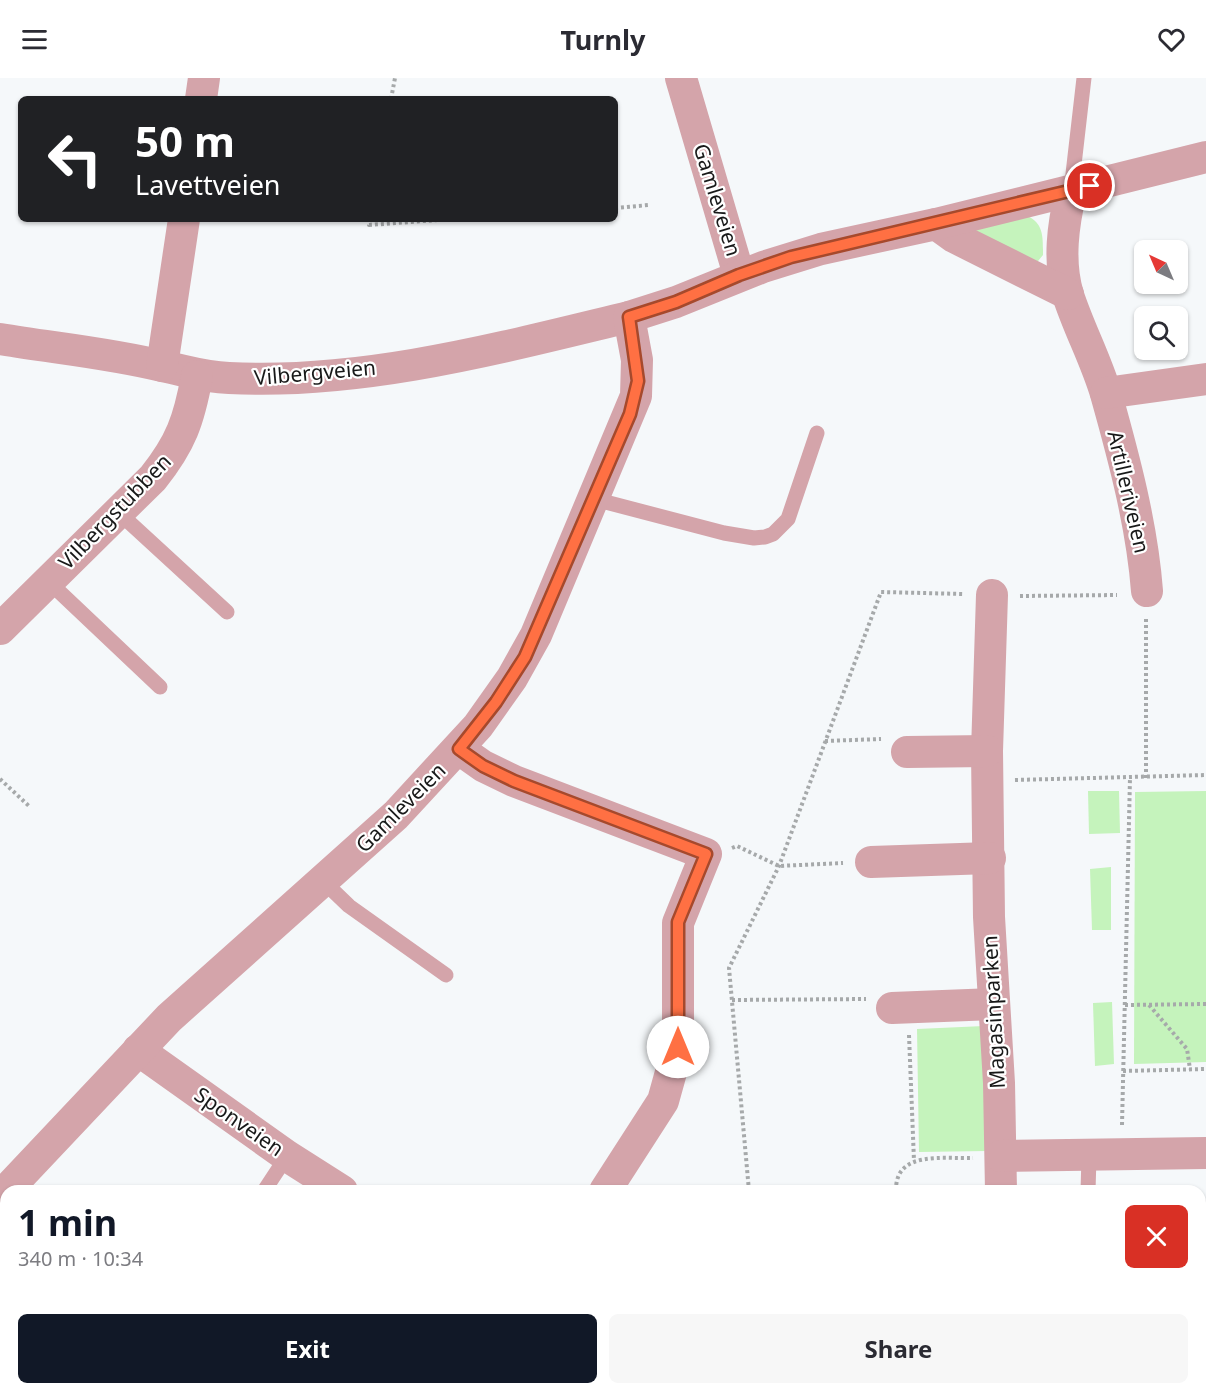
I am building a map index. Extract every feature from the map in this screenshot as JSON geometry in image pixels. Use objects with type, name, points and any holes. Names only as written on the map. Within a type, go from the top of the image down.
[{"type":"street","points":[[201,96],[204,78]]},
{"type":"street","name":"Gamleveien","points":[[11,1185],[138,1050],[207,982],[396,815],[459,749],[496,702],[525,657],[636,396],[637,360],[629,317],[676,302],[739,275],[681,78]]},
{"type":"street","points":[[739,275],[821,249],[936,224],[1206,157]]},
{"type":"street","name":"Artilleriveien","points":[[1071,191],[1063,241],[1063,265],[1068,294],[1106,393],[1135,510],[1147,593]]},
{"type":"street","points":[[162,366],[184,222]]},
{"type":"street","points":[[936,224],[954,237],[1068,294]]},
{"type":"street","name":"Vilbergveien","points":[[0,339],[162,366],[197,376],[258,379],[367,370],[448,358],[629,317]]},
{"type":"street","name":"Vilbergstubben","points":[[0,629],[117,511],[153,478],[180,441],[191,410],[197,376]]},
{"type":"street","points":[[1106,393],[1206,378]]},
{"type":"street","name":"Magasinparken","points":[[992,595],[987,766],[989,917],[1001,1185]]},
{"type":"street","points":[[459,749],[483,766],[514,781],[706,854],[678,922],[678,1047],[663,1101],[609,1185]]},
{"type":"street","points":[[907,752],[987,766]]},
{"type":"street","points":[[871,862],[990,858]]},
{"type":"street","points":[[900,1008],[994,1004]]},
{"type":"street","name":"Sponveien","points":[[138,1050],[287,1156],[333,1185]]},
{"type":"street","points":[[1001,1156],[1089,1157],[1206,1154]]},
{"type":"lane","points":[[1071,191],[1084,78]]},
{"type":"lane","points":[[594,499],[724,533],[765,537],[773,534],[788,519],[817,433]]},
{"type":"lane","points":[[117,511],[227,612]]},
{"type":"lane","points":[[48,581],[160,687]]},
{"type":"lane","points":[[323,881],[350,906],[446,975]]},
{"type":"lane","points":[[268,1185],[287,1156]]},
{"type":"lane","points":[[1088,1185],[1089,1157]]},
{"type":"path","points":[[392,96],[395,78]]},
{"type":"path","points":[[618,208],[649,205]]},
{"type":"path","points":[[370,222],[369,225],[410,222]]},
{"type":"path","points":[[747,1185],[729,968],[779,866],[881,592],[992,595],[1147,593],[1146,778]]},
{"type":"path","points":[[825,741],[906,738],[907,752]]},
{"type":"path","points":[[987,766],[1130,778],[1206,775]]},
{"type":"path","points":[[1122,1155],[1130,778]]},
{"type":"path","points":[[0,779],[30,807]]},
{"type":"path","points":[[706,854],[737,846],[779,866],[871,862]]},
{"type":"path","points":[[732,1000],[884,999],[900,1008],[914,1161]]},
{"type":"path","points":[[1125,1005],[1206,1004]]},
{"type":"path","points":[[1148,1005],[1187,1049],[1190,1070]]},
{"type":"path","points":[[1124,1071],[1206,1069]]},
{"type":"path","points":[[896,1185],[896,1177],[904,1166],[914,1161],[1001,1156]]},
{"type":"green space","points":[[1023,214],[1035,221],[1041,230],[1043,255],[1034,266],[960,230]]},
{"type":"green space","points":[[1088,791],[1119,791],[1120,833],[1089,834]]},
{"type":"green space","points":[[1206,791],[1206,1062],[1134,1064],[1135,792]]},
{"type":"green space","points":[[1111,867],[1111,930],[1092,930],[1090,869]]},
{"type":"green space","points":[[1112,1002],[1114,1064],[1095,1066],[1093,1003]]},
{"type":"green space","points":[[984,1026],[987,1151],[919,1152],[917,1029]]},
{"type":"route","points":[[678,1047],[678,922],[706,854],[514,781],[483,766],[459,749],[496,702],[525,657],[630,414],[638,381],[637,360],[629,317],[676,302],[739,275],[791,257],[1090,186]]}]
